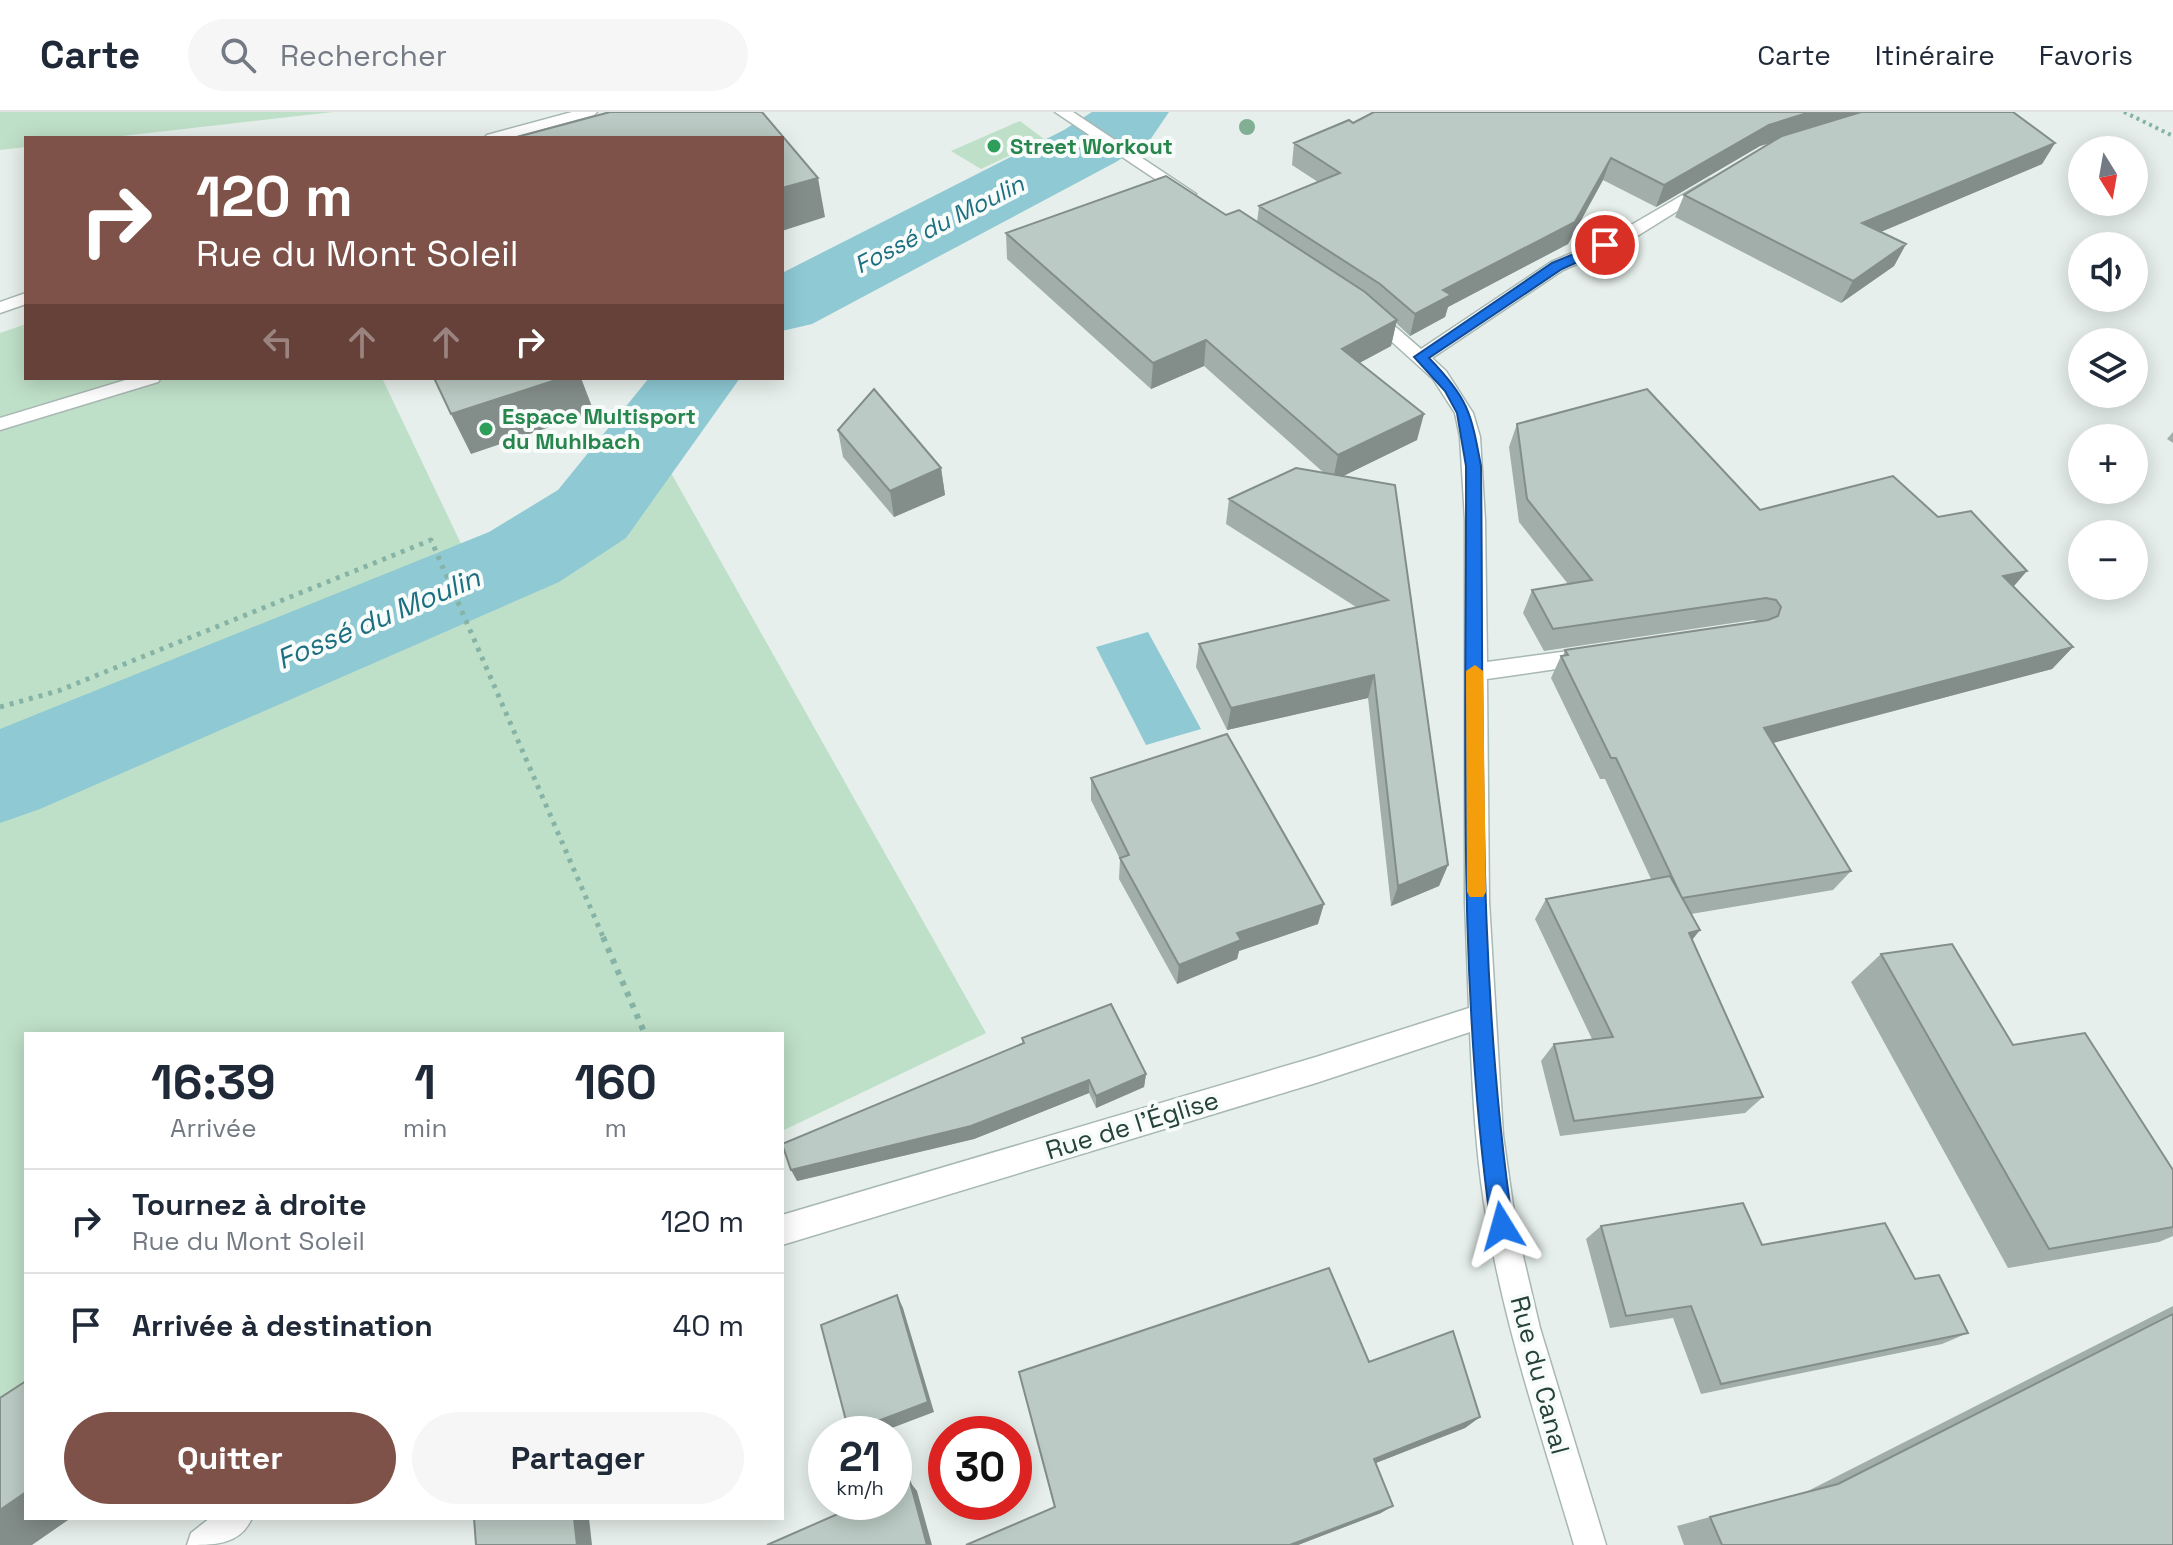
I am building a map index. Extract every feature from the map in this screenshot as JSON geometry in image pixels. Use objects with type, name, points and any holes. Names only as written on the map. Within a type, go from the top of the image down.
[{"type":"street","points":[[499,136],[589,112]]},
{"type":"street","points":[[1063,112],[1201,203]]},
{"type":"street","points":[[1421,357],[1557,266],[1620,239],[1730,171]]},
{"type":"street","points":[[0,308],[24,299]]},
{"type":"street","name":"Rue du Canal","points":[[1355,303],[1421,357],[1451,389],[1464,413],[1470,437],[1475,520],[1477,901],[1489,1135],[1502,1226],[1525,1328],[1590,1545]]},
{"type":"street","points":[[0,424],[145,380]]},
{"type":"street","points":[[1475,672],[1615,652]]},
{"type":"street","name":"Rue de l'Église","points":[[784,1229],[1316,1070],[1482,1016]]},
{"type":"street","points":[[203,1545],[234,1520]]},
{"type":"path","points":[[2124,112],[2173,136]]},
{"type":"path","points":[[0,707],[58,691],[431,540],[644,1032]]},
{"type":"green space","points":[[0,112],[333,112],[123,136],[24,136],[24,147],[0,150]]},
{"type":"green space","name":"Street Workout","points":[[1020,121],[1044,139],[981,169],[951,151]]},
{"type":"green space","points":[[24,325],[24,380],[383,380],[464,550],[670,471],[986,1033],[784,1130],[784,1032],[24,1032],[24,1389],[0,1405],[0,333]]},
{"type":"water","points":[[1148,632],[1201,729],[1146,745],[1096,647]]},
{"type":"building","points":[[610,112],[762,112],[782,136],[520,136]]},
{"type":"building","points":[[1374,112],[1810,112],[1769,125],[1664,185],[1611,158],[1575,222],[1443,290],[1451,295],[1415,314],[1380,284],[1259,206],[1340,173],[1294,143],[1349,120],[1353,123]]},
{"type":"building","points":[[1861,112],[2013,112],[2055,143],[1862,223],[1906,244],[1853,281],[1684,195],[1782,136]]},
{"type":"building","points":[[784,138],[818,178],[784,187]]},
{"type":"building","points":[[1166,176],[1226,215],[1239,210],[1365,292],[1397,320],[1342,349],[1424,414],[1338,455],[1206,340],[1153,363],[1006,233]]},
{"type":"building","points":[[435,380],[556,380],[451,414]]},
{"type":"building","points":[[874,389],[941,468],[890,491],[838,430]]},
{"type":"building","points":[[1647,389],[1760,510],[1893,476],[1938,517],[1971,511],[2027,571],[2003,576],[2073,647],[1764,728],[1851,871],[1682,898],[1616,758],[1611,758],[1561,656],[1568,655],[1565,650],[1768,620],[1778,616],[1781,607],[1776,600],[1766,598],[1553,629],[1532,590],[1592,580],[1527,499],[1517,424]]},
{"type":"building","points":[[1296,468],[1395,485],[1448,865],[1398,886],[1374,675],[1231,708],[1199,644],[1388,600],[1229,499]]},
{"type":"building","points":[[1227,734],[1324,904],[1237,933],[1241,940],[1179,965],[1120,858],[1129,855],[1091,778]]},
{"type":"building","points":[[1670,876],[1700,930],[1689,933],[1763,1097],[1574,1121],[1554,1044],[1613,1037],[1546,899]]},
{"type":"building","points":[[1952,944],[2013,1045],[2085,1033],[2173,1170],[2173,1227],[2049,1249],[1881,954]]},
{"type":"building","points":[[1111,1004],[1146,1074],[1096,1096],[1089,1080],[971,1126],[791,1170],[784,1143],[1024,1043],[1022,1038]]},
{"type":"building","points":[[1743,1203],[1762,1245],[1885,1223],[1915,1279],[1939,1275],[1968,1333],[1721,1384],[1691,1306],[1626,1316],[1601,1226]]},
{"type":"building","points":[[1329,1268],[1369,1362],[1453,1331],[1480,1417],[1374,1459],[1393,1506],[1290,1545],[966,1545],[1025,1520],[1032,1520],[1032,1517],[1055,1507],[1019,1372]]},
{"type":"building","points":[[897,1295],[928,1402],[891,1416],[845,1416],[821,1325]]},
{"type":"building","points":[[2173,1314],[2173,1545],[1722,1545],[1710,1517],[1838,1484]]},
{"type":"building","points":[[24,1382],[24,1493],[0,1510],[0,1398]]},
{"type":"building","points":[[912,1489],[927,1545],[767,1545],[824,1520],[912,1520]]},
{"type":"building","points":[[474,1520],[574,1520],[577,1545],[476,1545]]},
{"type":"waterway","name":"Fossé du Moulin","points":[[784,305],[1090,146],[1124,124],[1133,112]]},
{"type":"waterway","name":"Fossé du Moulin","points":[[0,777],[524,557],[592,514],[694,380]]},
{"type":"slow traffic","points":[[1475,671],[1477,892]]},
{"type":"place","name":"Street Workout","points":[[994,146]]},
{"type":"place","name":"Espace Multisport du Muhlbach","points":[[486,429]]},
{"type":"route","points":[[1502,1226],[1489,1135],[1477,901],[1473,466],[1464,413],[1451,389],[1421,357],[1557,266],[1605,245]]}]
